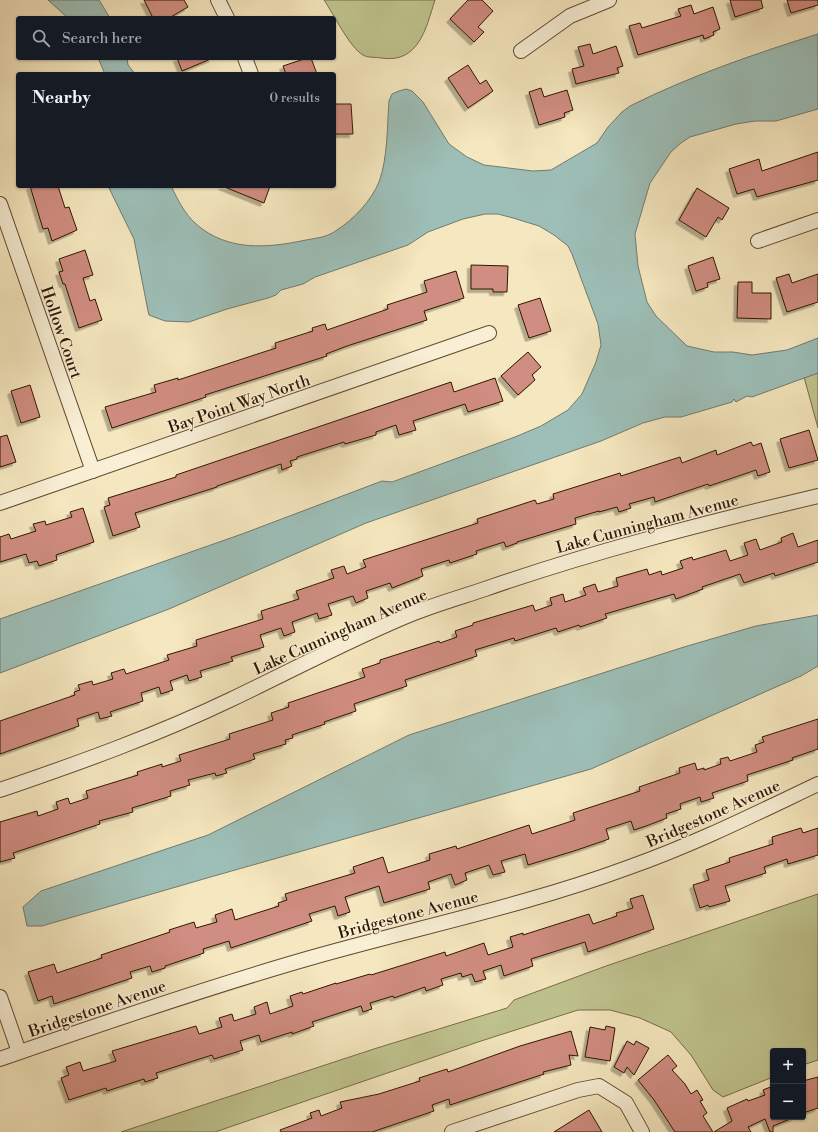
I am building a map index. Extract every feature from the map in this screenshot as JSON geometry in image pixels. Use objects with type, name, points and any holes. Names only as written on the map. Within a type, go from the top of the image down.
[{"type":"street","points":[[218,0],[226,16]]},
{"type":"street","points":[[521,51],[570,16],[609,0]]},
{"type":"street","points":[[246,60],[250,72]]},
{"type":"street","name":"Hollow Court","points":[[0,204],[93,471]]},
{"type":"street","points":[[758,241],[818,220]]},
{"type":"street","name":"Bay Point Way North","points":[[0,503],[489,333]]},
{"type":"street","name":"Lake Cunningham Avenue","points":[[0,790],[140,740],[226,702],[322,654],[415,612],[526,574],[613,548],[704,523],[818,496]]},
{"type":"street","name":"Bridgestone Avenue","points":[[0,1059],[208,989],[310,958],[542,896],[625,869],[665,854],[818,784]]},
{"type":"street","points":[[0,997],[19,1052]]},
{"type":"street","points":[[452,1132],[578,1090],[599,1086],[626,1103],[642,1132]]},
{"type":"green space","points":[[324,0],[435,0],[428,22],[419,42],[412,50],[404,55],[394,58],[367,57],[363,55],[347,38],[336,20],[336,16],[334,16]]},
{"type":"green space","points":[[818,373],[818,428],[804,377]]},
{"type":"green space","points":[[818,894],[818,1060],[806,1064],[806,1048],[770,1048],[770,1078],[723,1097],[713,1090],[691,1055],[671,1032],[640,1018],[610,1010],[578,1010],[478,1042],[215,1132],[121,1132],[377,1048],[507,1008],[514,1000],[606,966]]},
{"type":"water","points":[[48,0],[99,0],[109,16],[66,16]]},
{"type":"water","points":[[818,34],[818,109],[776,121],[755,121],[736,124],[690,137],[681,143],[671,152],[650,183],[635,234],[638,266],[647,302],[656,316],[687,346],[714,352],[733,352],[752,355],[787,350],[818,338],[818,373],[752,397],[747,396],[736,402],[734,399],[732,402],[681,417],[665,417],[643,423],[601,441],[366,523],[169,609],[0,673],[0,619],[242,534],[382,481],[392,482],[541,426],[568,410],[582,394],[596,362],[601,345],[598,324],[568,246],[539,226],[498,214],[485,214],[463,219],[428,232],[408,245],[315,277],[303,284],[281,290],[276,295],[268,298],[227,309],[189,322],[165,321],[149,315],[134,239],[109,188],[172,188],[185,211],[196,224],[208,233],[235,243],[249,246],[263,246],[292,243],[318,238],[334,232],[350,221],[367,203],[376,189],[382,172],[387,142],[389,101],[392,94],[399,91],[406,89],[412,91],[423,102],[449,144],[467,157],[484,165],[533,171],[551,170],[597,143],[608,127],[630,106],[722,66]]},
{"type":"water","points":[[99,60],[127,60],[128,65],[133,72],[104,72]]},
{"type":"water","points":[[818,615],[818,666],[801,676],[591,769],[42,926],[27,926],[23,907],[41,891],[208,835],[409,735],[684,647],[756,626]]},
{"type":"building","points":[[144,0],[184,0],[188,7],[172,16],[152,16]]},
{"type":"building","points":[[468,0],[482,0],[493,11],[478,27],[484,32],[474,42],[450,19]]},
{"type":"building","points":[[730,0],[761,0],[763,8],[735,17]]},
{"type":"building","points":[[787,0],[818,0],[818,5],[791,13]]},
{"type":"building","points":[[691,5],[694,14],[713,7],[720,29],[713,32],[714,35],[704,39],[703,35],[638,55],[629,26],[640,23],[642,28],[681,16],[678,9]]},
{"type":"building","points":[[590,44],[593,54],[616,46],[623,66],[617,68],[619,73],[576,84],[572,69],[584,66],[578,47]]},
{"type":"building","points":[[178,60],[208,60],[182,71]]},
{"type":"building","points":[[301,60],[312,60],[316,72],[285,72],[283,66]]},
{"type":"building","points":[[468,65],[480,84],[486,80],[493,91],[468,108],[448,78]]},
{"type":"building","points":[[541,88],[544,97],[567,90],[573,110],[564,113],[565,117],[539,125],[529,92]]},
{"type":"building","points":[[336,104],[351,104],[353,134],[336,134]]},
{"type":"building","points":[[818,152],[818,180],[757,197],[754,189],[737,194],[729,169],[759,159],[762,171]]},
{"type":"building","points":[[31,188],[59,188],[65,208],[69,207],[77,230],[52,241],[48,228],[43,229]]},
{"type":"building","points":[[227,188],[269,188],[264,203]]},
{"type":"building","points":[[697,188],[729,208],[722,220],[718,217],[706,237],[679,220]]},
{"type":"building","points":[[85,250],[93,275],[83,278],[90,301],[95,299],[102,320],[79,328],[65,284],[63,284],[59,272],[63,271],[59,259]]},
{"type":"building","points":[[713,257],[720,279],[707,283],[708,287],[696,291],[688,266]]},
{"type":"building","points":[[471,265],[508,266],[507,292],[493,292],[493,289],[471,289]]},
{"type":"building","points":[[456,271],[464,298],[424,311],[427,320],[347,346],[326,354],[327,356],[205,395],[206,397],[112,428],[105,407],[156,392],[154,385],[178,378],[178,380],[276,348],[275,343],[313,331],[312,328],[325,324],[327,330],[388,309],[387,305],[427,292],[424,281]]},
{"type":"building","points":[[789,274],[792,283],[818,274],[818,302],[787,312],[776,278]]},
{"type":"building","points":[[738,282],[752,282],[752,293],[771,293],[771,319],[737,318]]},
{"type":"building","points":[[540,298],[551,331],[529,338],[518,305]]},
{"type":"building","points":[[528,352],[541,367],[532,375],[535,380],[518,395],[501,376]]},
{"type":"building","points":[[495,378],[503,401],[468,412],[465,404],[413,421],[416,430],[399,435],[396,425],[376,432],[376,435],[345,444],[344,442],[297,457],[297,459],[290,461],[292,466],[282,470],[281,464],[217,487],[135,513],[140,527],[113,536],[104,507],[110,505],[108,498],[176,477],[176,475],[451,382],[454,392]]},
{"type":"building","points":[[30,385],[40,417],[21,423],[11,391]]},
{"type":"building","points":[[809,430],[818,460],[789,468],[780,439]]},
{"type":"building","points":[[7,435],[16,462],[0,467],[0,437]]},
{"type":"building","points":[[751,442],[753,446],[761,443],[770,472],[758,476],[756,470],[655,502],[654,497],[629,504],[631,508],[619,512],[617,507],[599,511],[575,518],[576,524],[517,542],[506,547],[504,542],[476,551],[477,554],[450,563],[449,560],[421,569],[423,576],[392,588],[390,583],[366,591],[368,598],[356,603],[353,596],[328,604],[332,615],[319,619],[317,613],[292,622],[295,632],[284,636],[281,628],[260,635],[264,647],[231,657],[233,661],[200,671],[202,677],[189,681],[187,675],[170,681],[173,690],[161,694],[159,687],[141,693],[143,701],[110,712],[112,716],[100,719],[98,712],[77,719],[79,726],[0,754],[0,721],[75,695],[74,692],[80,690],[78,685],[92,681],[93,685],[113,679],[111,673],[124,669],[126,674],[169,660],[167,655],[197,646],[196,640],[263,619],[261,611],[299,599],[296,591],[334,578],[331,570],[344,566],[347,574],[366,567],[363,560],[478,523],[477,519],[535,500],[537,504],[554,499],[553,494],[620,473],[621,476],[680,457],[682,463],[716,450],[717,455]]},
{"type":"building","points":[[83,508],[94,542],[56,555],[57,560],[39,566],[37,561],[29,563],[26,554],[0,562],[0,537],[9,534],[11,539],[36,531],[33,524],[45,521],[46,525],[72,517],[70,512]]},
{"type":"building","points":[[793,533],[798,547],[818,540],[818,562],[775,576],[774,573],[744,583],[740,574],[702,587],[703,589],[676,599],[674,594],[605,614],[607,618],[580,627],[579,625],[558,632],[556,628],[515,641],[514,638],[475,650],[477,656],[405,680],[407,686],[354,704],[356,711],[324,722],[325,724],[292,735],[293,738],[285,740],[286,744],[253,754],[255,759],[225,769],[227,773],[216,776],[215,773],[188,780],[190,785],[170,791],[171,796],[132,808],[133,812],[99,821],[100,824],[13,853],[15,858],[0,862],[0,822],[37,811],[38,816],[58,809],[56,802],[68,798],[70,804],[88,798],[86,791],[138,775],[137,772],[162,764],[162,767],[181,761],[179,755],[230,739],[229,734],[273,720],[271,713],[289,707],[288,703],[365,677],[362,669],[380,663],[380,660],[439,641],[440,643],[457,637],[455,631],[473,625],[473,623],[533,605],[535,611],[552,605],[550,598],[563,594],[565,602],[586,595],[583,588],[595,584],[598,592],[618,586],[616,578],[647,569],[649,575],[661,571],[662,575],[683,568],[680,561],[692,557],[693,560],[726,550],[730,561],[748,555],[744,543],[756,539],[760,550],[782,542],[781,538]]},
{"type":"building","points":[[818,719],[818,749],[792,758],[793,760],[747,775],[748,781],[712,793],[714,798],[701,802],[700,797],[680,804],[681,809],[666,814],[667,818],[646,826],[634,830],[631,821],[606,829],[609,839],[574,851],[528,865],[525,854],[501,861],[505,872],[493,875],[489,865],[465,873],[467,880],[455,885],[451,874],[428,882],[430,889],[384,903],[379,886],[345,897],[350,912],[338,916],[335,906],[309,914],[312,921],[231,948],[229,941],[203,949],[204,953],[152,972],[150,966],[130,972],[132,978],[54,1004],[52,996],[38,1001],[28,972],[54,964],[57,973],[102,958],[101,955],[170,932],[169,930],[194,922],[196,928],[217,922],[215,915],[232,909],[235,920],[279,906],[278,903],[287,900],[285,894],[355,873],[353,867],[383,857],[388,873],[430,860],[429,854],[456,846],[457,849],[529,825],[532,834],[575,820],[573,813],[640,791],[639,787],[680,773],[679,768],[695,763],[697,770],[704,768],[704,770],[721,764],[720,759],[728,757],[730,761],[757,752],[755,745],[764,742],[762,737]]},
{"type":"building","points":[[801,828],[803,833],[818,828],[818,855],[788,864],[787,859],[764,867],[766,873],[725,886],[730,901],[700,908],[693,885],[709,880],[706,870],[730,862],[729,858],[773,844],[772,837]]},
{"type":"building","points":[[643,895],[654,929],[588,952],[585,942],[531,959],[533,966],[504,976],[501,965],[483,971],[486,979],[475,982],[472,974],[462,977],[461,973],[441,979],[443,985],[426,991],[425,987],[394,998],[393,996],[370,1003],[372,1009],[363,1012],[361,1006],[312,1022],[314,1026],[292,1034],[292,1032],[261,1042],[259,1035],[240,1041],[243,1050],[214,1059],[212,1055],[156,1073],[158,1078],[145,1082],[144,1079],[107,1091],[106,1088],[69,1100],[61,1078],[69,1075],[66,1067],[80,1062],[83,1071],[116,1061],[112,1051],[196,1026],[199,1034],[222,1027],[219,1018],[232,1014],[234,1021],[256,1014],[254,1007],[267,1002],[270,1014],[293,1006],[290,996],[302,992],[303,994],[336,983],[371,975],[445,952],[446,956],[484,943],[488,955],[513,947],[510,937],[523,933],[523,935],[589,914],[593,924],[617,916],[616,913],[633,908],[630,899]]},
{"type":"building","points":[[606,1026],[615,1028],[610,1061],[585,1057],[590,1027],[605,1030]]},
{"type":"building","points":[[571,1031],[578,1056],[569,1055],[571,1065],[543,1072],[544,1074],[450,1105],[449,1099],[432,1105],[434,1111],[372,1132],[281,1132],[280,1130],[312,1118],[310,1113],[319,1110],[321,1116],[342,1108],[340,1102],[379,1094],[420,1081],[419,1078],[447,1069],[448,1072],[520,1046]]},
{"type":"building","points":[[627,1041],[634,1045],[636,1041],[649,1048],[634,1075],[627,1067],[624,1073],[614,1067]]},
{"type":"building","points":[[668,1055],[677,1066],[672,1070],[685,1084],[691,1094],[697,1090],[703,1100],[700,1101],[707,1113],[703,1116],[713,1132],[675,1132],[654,1100],[638,1080]]},
{"type":"building","points":[[818,1077],[818,1108],[806,1112],[806,1084],[806,1080]]},
{"type":"building","points":[[770,1087],[770,1120],[788,1120],[773,1126],[773,1132],[770,1132],[765,1119],[748,1127],[751,1132],[714,1132],[732,1121],[727,1108],[747,1099],[748,1101],[765,1095],[763,1090]]},
{"type":"building","points":[[589,1110],[602,1132],[554,1132]]}]
